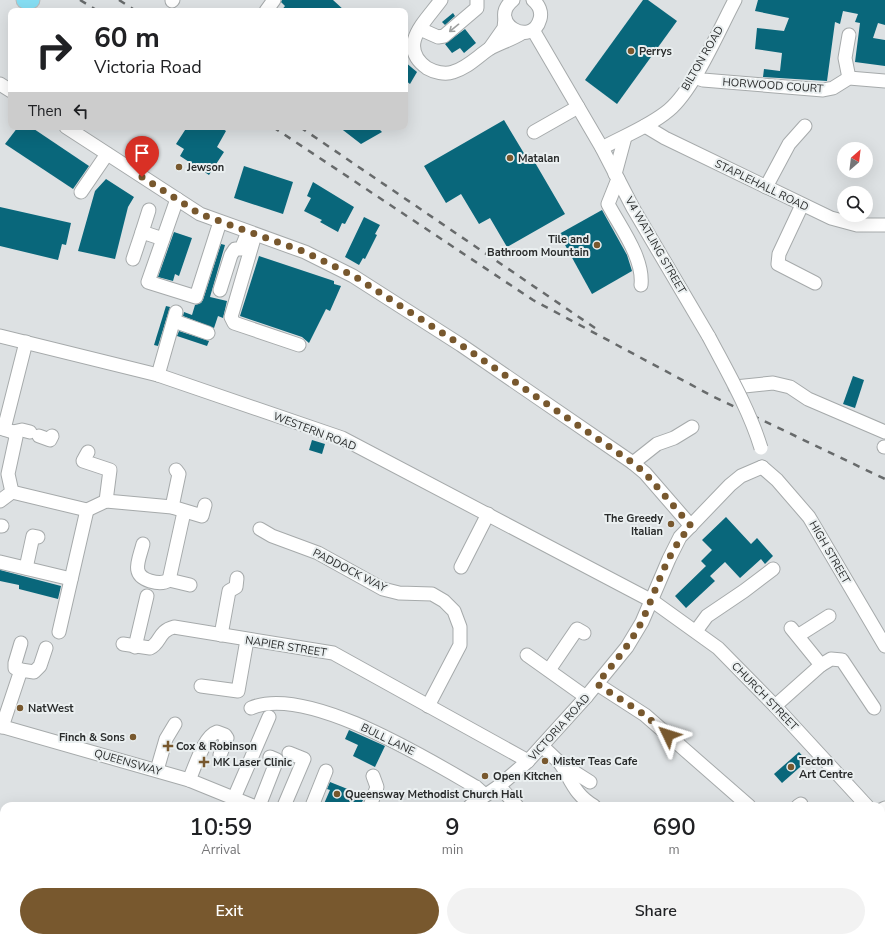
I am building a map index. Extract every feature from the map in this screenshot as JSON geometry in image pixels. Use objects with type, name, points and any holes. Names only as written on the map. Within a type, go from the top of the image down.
[{"type":"main road","points":[[25,0],[31,0]]},
{"type":"street","points":[[442,0],[420,29],[412,44],[414,52],[422,64],[431,70],[441,73],[452,73],[463,68],[490,48],[508,42],[537,26],[541,16],[538,2]]},
{"type":"street","points":[[420,29],[438,37],[444,36],[477,8],[477,0]]},
{"type":"street","name":"BILTON ROAD","points":[[602,148],[645,126],[669,110],[694,77],[734,0]]},
{"type":"street","points":[[490,48],[504,28],[507,6]]},
{"type":"street","points":[[507,6],[511,28],[527,32]]},
{"type":"street","name":"V4 WATLING STREET","points":[[527,32],[578,107],[602,148],[633,208],[708,337],[735,387],[755,429],[761,448],[762,467]]},
{"type":"street","points":[[849,35],[845,58],[849,78],[885,81]]},
{"type":"street","name":"HORWOOD COURT","points":[[694,77],[703,80],[824,90],[833,88],[849,78]]},
{"type":"street","points":[[534,132],[578,107]]},
{"type":"street","name":"STAPLEHALL ROAD","points":[[645,126],[665,138],[831,218],[857,225],[885,225]]},
{"type":"street","points":[[766,187],[789,144],[806,126]]},
{"type":"street","points":[[71,130],[200,214],[305,252],[354,276],[467,349],[633,463],[645,473],[691,526]]},
{"type":"street","points":[[624,137],[617,176],[608,204],[639,262],[642,275],[641,285]]},
{"type":"street","points":[[81,192],[107,154]]},
{"type":"street","points":[[177,199],[148,282],[196,297],[220,222]]},
{"type":"street","points":[[802,205],[779,254],[778,264],[815,283]]},
{"type":"street","points":[[133,259],[149,210]]},
{"type":"street","points":[[142,232],[163,239]]},
{"type":"street","points":[[220,290],[231,255],[235,249],[241,249],[252,233]]},
{"type":"street","points":[[252,233],[231,317],[234,323],[299,345]]},
{"type":"street","points":[[158,376],[175,317],[208,333]]},
{"type":"street","name":"WESTERN ROAD","points":[[0,336],[158,376],[342,438],[650,601]]},
{"type":"street","points":[[5,430],[26,342]]},
{"type":"street","points":[[735,387],[773,383],[790,387],[808,399],[885,432]]},
{"type":"street","points":[[633,463],[657,444],[674,438],[692,427]]},
{"type":"street","points":[[5,430],[22,430],[40,434]]},
{"type":"street","points":[[5,430],[16,437],[8,474],[7,497],[87,510],[106,501],[178,509],[202,516],[205,505]]},
{"type":"street","points":[[88,452],[83,462],[110,470],[106,501]]},
{"type":"street","name":"VICTORIA ROAD","points":[[475,802],[498,786],[528,761],[586,697],[627,647],[642,622],[650,601],[680,537],[740,476],[762,467]]},
{"type":"street","name":"HIGH STREET","points":[[762,467],[778,480],[809,517],[885,646]]},
{"type":"street","points":[[168,580],[178,509],[179,474],[176,470]]},
{"type":"street","points":[[59,632],[87,510]]},
{"type":"street","points":[[461,567],[488,514]]},
{"type":"street","name":"PADDOCK WAY","points":[[260,529],[272,536],[318,553],[384,589],[399,593],[432,594],[444,601],[454,611],[460,627],[460,645],[428,706]]},
{"type":"street","points":[[26,568],[33,536],[38,537]]},
{"type":"street","points":[[143,544],[137,569],[138,575],[144,579],[158,583],[168,580],[190,585]]},
{"type":"street","points":[[0,562],[71,579]]},
{"type":"street","points":[[696,631],[707,616],[773,569]]},
{"type":"street","points":[[220,635],[229,591],[236,586],[237,578]]},
{"type":"street","name":"NAPIER STREET","points":[[147,596],[129,645],[144,649],[153,647],[163,632],[174,627],[333,654],[528,761]]},
{"type":"street","name":"CHURCH STREET","points":[[650,601],[696,631],[718,648],[775,706],[862,802]]},
{"type":"street","points":[[821,665],[795,632],[829,616]]},
{"type":"street","points":[[549,670],[577,629],[584,633]]},
{"type":"street","points":[[201,686],[238,691],[247,640]]},
{"type":"street","points":[[20,643],[14,663],[16,668],[21,670],[34,672],[38,670],[46,648]]},
{"type":"street","points":[[527,655],[586,697]]},
{"type":"street","points":[[775,706],[821,665],[831,659],[842,660],[874,708]]},
{"type":"street","points":[[1,727],[21,670]]},
{"type":"street","points":[[597,684],[645,715],[744,802]]},
{"type":"street","name":"BULL LANE","points":[[251,708],[259,704],[282,703],[304,706],[357,724],[419,755],[476,787],[485,795]]},
{"type":"street","points":[[234,798],[269,717]]},
{"type":"street","points":[[157,770],[166,739],[175,724]]},
{"type":"street","name":"QUEENSWAY","points":[[1,727],[157,770],[189,780],[244,802]]},
{"type":"street","points":[[189,780],[204,745],[210,736],[217,732],[225,735],[227,738],[220,755]]},
{"type":"street","points":[[542,746],[560,763],[590,782]]},
{"type":"street","points":[[286,802],[304,759],[290,753]]},
{"type":"street","points":[[261,802],[277,760],[270,757]]},
{"type":"street","points":[[560,763],[573,788],[588,802]]},
{"type":"street","points":[[314,802],[326,771]]},
{"type":"street","points":[[371,802],[377,787],[373,776]]},
{"type":"street","points":[[498,786],[513,802]]},
{"type":"building","points":[[282,0],[333,0],[342,8],[283,8],[285,6],[281,2]]},
{"type":"building","name":"Perrys","points":[[643,0],[648,0],[677,21],[617,104],[585,80]]},
{"type":"building","points":[[758,0],[885,0],[885,25],[878,23],[873,38],[885,40],[885,66],[855,62],[860,23],[855,22],[858,14],[843,11],[840,24],[835,22],[827,81],[763,77],[764,69],[780,71],[782,53],[755,49],[757,28],[784,31],[789,18],[755,11]]},
{"type":"building","points":[[453,13],[455,16],[445,25],[442,22]]},
{"type":"building","points":[[465,29],[476,43],[464,53],[460,48],[452,53],[445,44]]},
{"type":"building","points":[[408,64],[417,72],[410,84],[408,82]]},
{"type":"building","points":[[504,120],[525,155],[530,154],[565,214],[507,247],[490,218],[479,224],[461,194],[446,203],[424,166]]},
{"type":"building","points":[[16,130],[35,130],[89,166],[73,189],[5,144]]},
{"type":"building","points":[[185,130],[226,131],[217,147],[224,152],[209,175],[180,156],[184,149],[176,144]]},
{"type":"building","points":[[343,130],[380,130],[382,132],[361,144]]},
{"type":"building","points":[[244,166],[293,182],[283,214],[234,198]]},
{"type":"building","points":[[106,179],[134,197],[128,207],[115,259],[78,251],[95,191]]},
{"type":"building","points":[[313,182],[354,207],[345,224],[342,223],[338,232],[320,222],[322,220],[304,211],[311,198],[307,196]]},
{"type":"building","points":[[0,207],[71,223],[66,245],[62,244],[58,260],[0,246]]},
{"type":"building","points":[[602,210],[627,255],[632,271],[592,294],[559,234]]},
{"type":"building","points":[[364,217],[380,225],[375,234],[377,235],[365,259],[363,258],[359,265],[345,257]]},
{"type":"building","points":[[174,232],[192,238],[179,276],[175,274],[173,281],[158,277]]},
{"type":"building","points":[[221,244],[225,245],[210,297],[227,301],[223,318],[218,316],[214,328],[183,316],[184,312],[192,315],[195,305],[201,303],[203,300]]},
{"type":"building","points":[[259,256],[334,281],[334,284],[341,286],[330,311],[326,309],[309,343],[302,337],[240,316]]},
{"type":"building","points":[[166,306],[170,307],[158,346],[154,345]]},
{"type":"building","points":[[179,331],[209,341],[207,346],[177,336]]},
{"type":"building","points":[[853,376],[864,380],[855,408],[843,404]]},
{"type":"building","points":[[312,440],[325,444],[322,454],[309,450]]},
{"type":"building","points":[[726,517],[751,544],[757,538],[773,556],[765,564],[761,559],[740,578],[725,562],[710,576],[715,581],[686,608],[675,596],[706,566],[701,561],[712,550],[702,540]]},
{"type":"building","points":[[0,570],[61,586],[58,599],[19,589],[19,585],[0,581]]},
{"type":"building","points":[[349,730],[385,746],[375,767],[353,756],[358,745],[345,739]]},
{"type":"building","name":"Tecton Art Centre","points":[[799,752],[807,761],[782,783],[774,774]]},
{"type":"building","points":[[330,782],[365,796],[362,802],[325,802],[330,790],[327,789]]},
{"type":"railway","points":[[80,0],[93,8]]},
{"type":"railway","points":[[119,0],[131,8]]},
{"type":"railway","points":[[278,130],[533,300],[714,397],[885,479]]},
{"type":"railway","points":[[304,130],[595,328]]},
{"type":"place","name":"Perrys","points":[[631,51]]},
{"type":"place","name":"Matalan","points":[[510,158]]},
{"type":"place","name":"Jewson","points":[[179,167]]},
{"type":"place","name":"Tile and Bathroom Mountain","points":[[597,245]]},
{"type":"place","name":"The Greedy Italian","points":[[671,524]]},
{"type":"place","name":"NatWest","points":[[20,708]]},
{"type":"place","name":"Finch & Sons","points":[[133,737]]},
{"type":"place","name":"Cox & Robinson","points":[[168,746]]},
{"type":"place","name":"Mister Teas Cafe","points":[[545,761]]},
{"type":"place","name":"MK Laser Clinic","points":[[204,762]]},
{"type":"place","name":"Tecton Art Centre","points":[[791,767]]},
{"type":"place","name":"Open Kitchen","points":[[485,776]]},
{"type":"place","name":"Queensway Methodist Church Hall","points":[[337,794]]},
{"type":"route","points":[[142,177],[200,214],[305,252],[354,276],[485,361],[633,463],[645,473],[691,526],[680,537],[642,622],[627,647],[597,684],[645,715],[668,735]]}]
